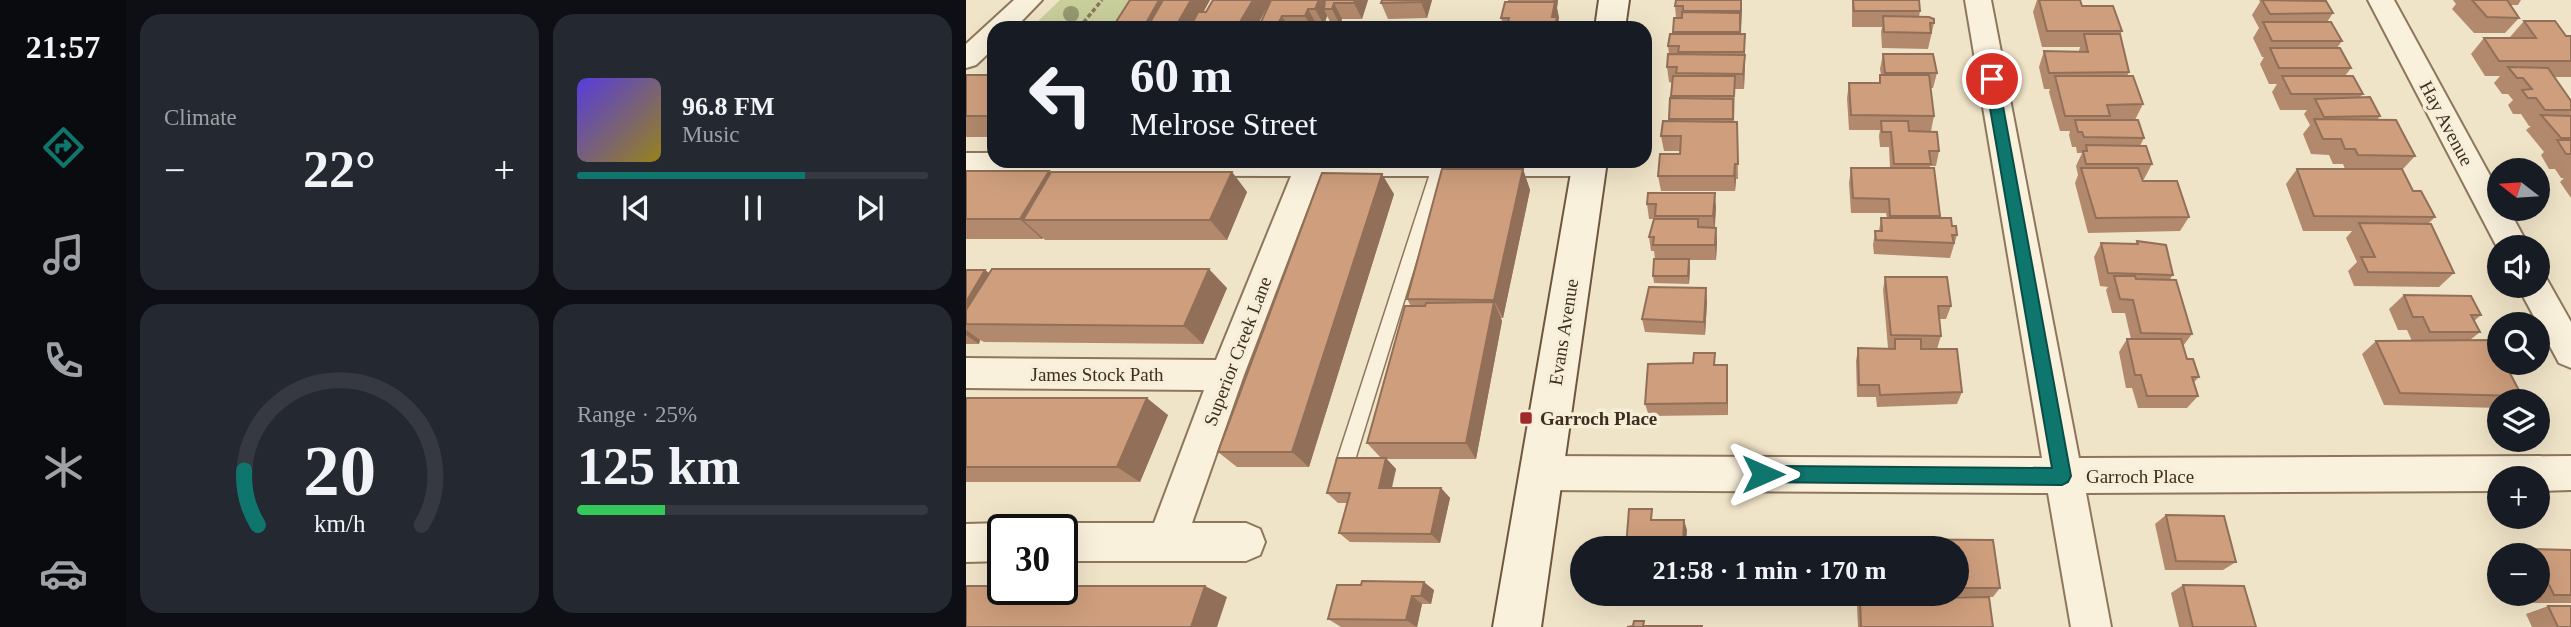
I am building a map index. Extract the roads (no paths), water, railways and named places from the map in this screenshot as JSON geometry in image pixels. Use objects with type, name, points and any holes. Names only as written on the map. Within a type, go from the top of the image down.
[{"type":"street","points":[[1006,21],[1029,0]]},
{"type":"street","points":[[1611,21],[1614,0]]},
{"type":"street","points":[[1978,0],[2091,627]]},
{"type":"street","name":"Hay Avenue","points":[[2381,0],[2506,235]]},
{"type":"street","points":[[966,59],[987,40]]},
{"type":"street","points":[[966,164],[987,164]]},
{"type":"street","name":"Superior Creek Lane","points":[[1167,540],[1227,375],[1308,168]]},
{"type":"street","name":"Evans Avenue","points":[[1517,627],[1588,168]]},
{"type":"street","points":[[2540,298],[2571,352]]},
{"type":"street","name":"James Stock Path","points":[[966,373],[1227,375]]},
{"type":"street","name":"Garroch Place","points":[[1541,473],[2062,476],[2571,473]]},
{"type":"street","points":[[1078,541],[1246,541]]},
{"type":"street","points":[[966,543],[987,542]]},
{"type":"lane","points":[[1346,460],[1438,168]]},
{"type":"place","name":"Garroch Place","points":[[1526,418]]}]
